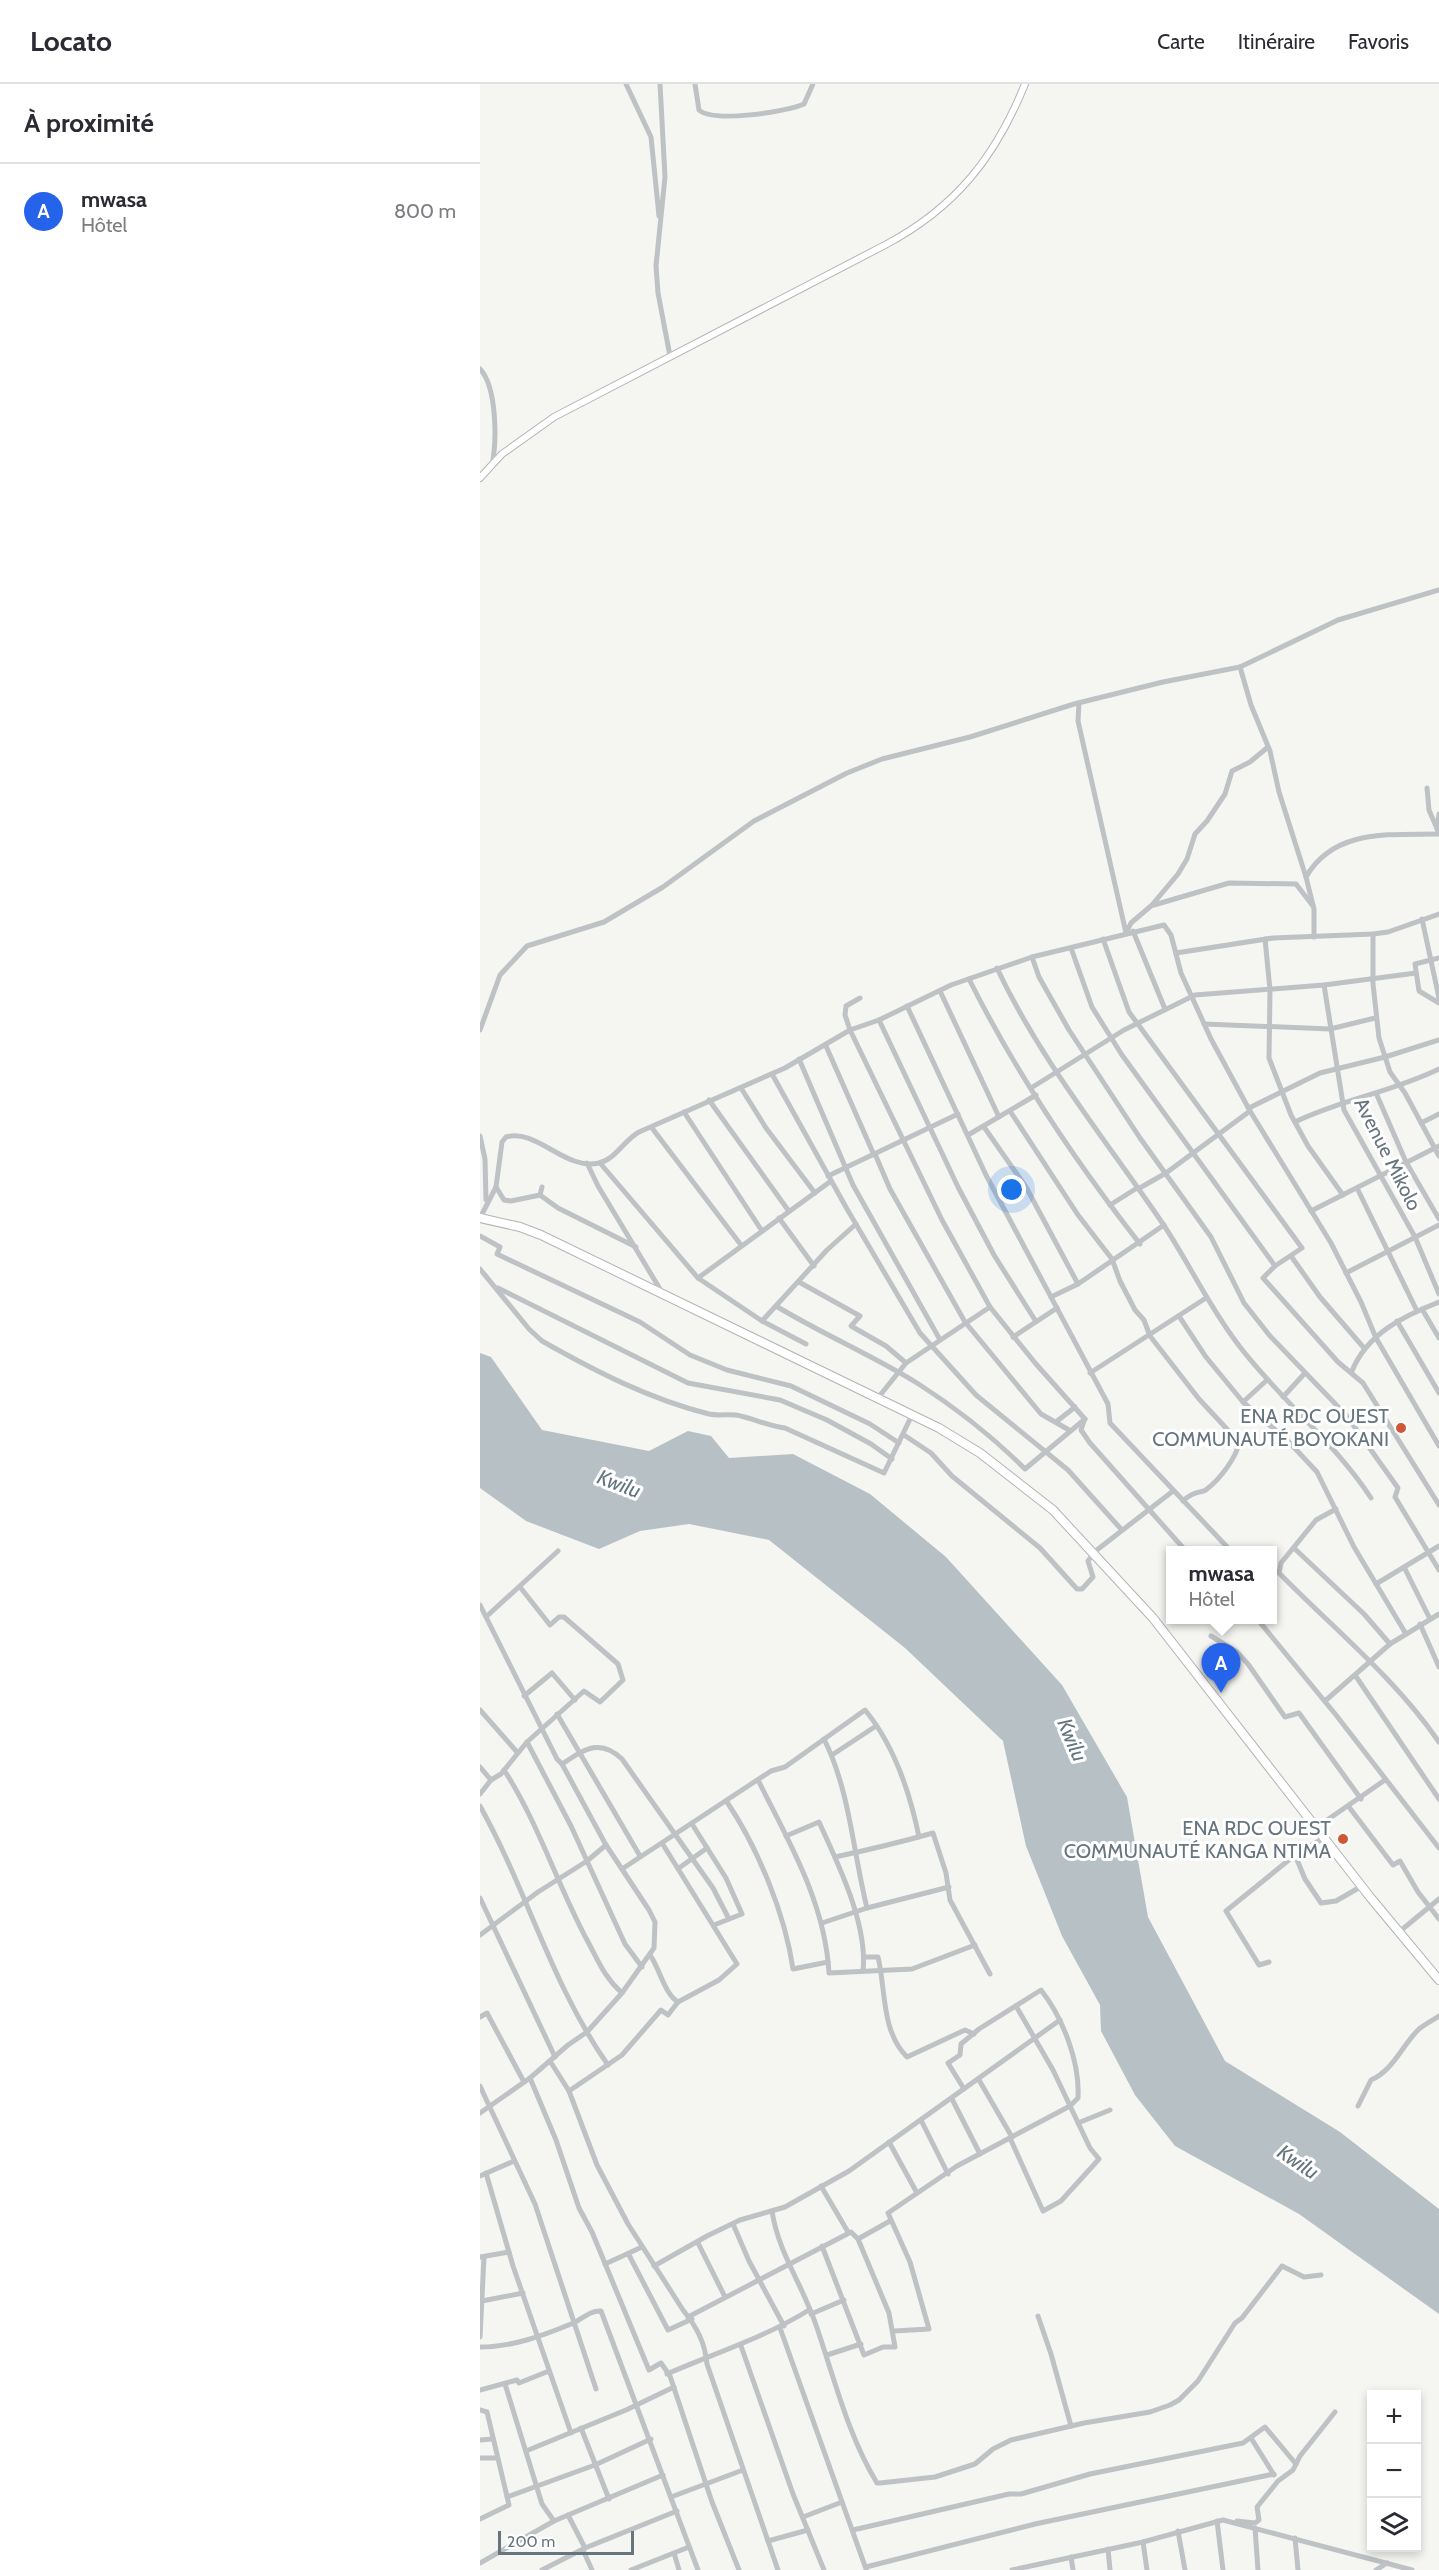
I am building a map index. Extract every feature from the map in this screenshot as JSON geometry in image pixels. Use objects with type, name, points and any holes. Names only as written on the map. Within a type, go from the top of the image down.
[{"type":"highway","points":[[480,1218],[520,1227],[541,1235],[911,1417],[939,1428],[1017,1481],[1053,1510],[1153,1618],[1324,1838],[1439,1980]]},
{"type":"main road","points":[[480,478],[537,426],[893,240],[934,215],[957,195],[991,150],[1015,108],[1024,84]]},
{"type":"street","points":[[626,84],[651,137],[659,227]]},
{"type":"street","points":[[660,84],[665,177],[659,227],[657,281],[670,356]]},
{"type":"street","points":[[695,84],[699,110],[704,114],[719,116],[781,112],[793,109],[804,104],[813,84]]},
{"type":"street","points":[[480,369],[486,376],[494,414],[496,434],[492,465]]},
{"type":"street","points":[[480,1030],[500,975],[527,946],[604,922],[663,887],[764,815],[847,773],[882,759],[970,737],[1079,703],[1163,682],[1240,667],[1338,620],[1439,591]]},
{"type":"street","points":[[1240,667],[1251,705],[1268,747],[1279,792],[1306,877],[1313,906],[1314,937]]},
{"type":"street","points":[[1079,703],[1078,721],[1129,932],[1165,1009]]},
{"type":"street","points":[[1129,932],[1131,923],[1152,905],[1187,859],[1195,834],[1225,794],[1232,771],[1250,762],[1268,747]]},
{"type":"street","points":[[1426,788],[1430,810],[1438,832]]},
{"type":"street","points":[[1438,832],[1439,814]]},
{"type":"street","points":[[1306,877],[1325,853],[1345,842],[1379,834],[1438,832]]},
{"type":"street","points":[[1152,905],[1216,886],[1238,883],[1296,884],[1313,906]]},
{"type":"street","points":[[1176,953],[1265,939],[1373,934],[1439,914]]},
{"type":"street","points":[[1422,919],[1436,959],[1439,998]]},
{"type":"street","points":[[480,1218],[496,1187],[502,1142],[510,1135],[524,1138],[569,1159],[600,1163],[615,1154],[627,1139],[709,1100],[772,1074],[826,1046],[850,1030],[879,1020],[969,979],[1032,957],[1164,925],[1171,935],[1191,996],[1249,1110],[1311,1211],[1346,1274],[1376,1338],[1439,1446]]},
{"type":"street","points":[[1373,934],[1375,1018],[1390,1072],[1437,1147],[1439,1156]]},
{"type":"street","points":[[1103,939],[1129,1012],[1302,1248],[1275,1266],[1263,1278],[1338,1362],[1352,1371],[1367,1388],[1439,1505]]},
{"type":"street","points":[[1265,939],[1270,990],[1269,1058],[1295,1122],[1342,1195]]},
{"type":"street","points":[[1071,948],[1092,1007],[1112,1040],[1192,1155],[1223,1192],[1275,1266]]},
{"type":"street","points":[[1032,957],[1039,977],[1085,1055],[1211,1238],[1244,1303],[1305,1373],[1346,1415],[1383,1464],[1398,1488],[1395,1497],[1439,1570]]},
{"type":"street","points":[[1436,959],[1415,964],[1419,991],[1439,1003]]},
{"type":"street","points":[[997,968],[1010,996],[1057,1071],[1164,1225],[1206,1298],[1237,1343],[1268,1380],[1346,1462],[1371,1498]]},
{"type":"street","points":[[1031,1088],[1137,1023],[1191,996],[1324,986],[1416,973]]},
{"type":"street","points":[[969,979],[1016,1068],[1110,1205],[1140,1244]]},
{"type":"street","name":"Avenue Mikolo","points":[[1324,986],[1336,1070],[1349,1121],[1415,1237],[1439,1294]]},
{"type":"street","points":[[940,992],[999,1117]]},
{"type":"street","points":[[860,998],[846,1006],[845,1011],[850,1030],[942,1220],[990,1307],[1013,1337],[1085,1419]]},
{"type":"street","points":[[906,1006],[986,1175],[1108,1404],[1110,1423],[1225,1546]]},
{"type":"street","points":[[1204,1024],[1269,1029],[1330,1029],[1375,1018]]},
{"type":"street","points":[[879,1020],[929,1128],[994,1255],[1035,1320]]},
{"type":"street","points":[[1110,1205],[1166,1173],[1249,1110],[1281,1091],[1320,1073],[1386,1057],[1439,1040]]},
{"type":"street","points":[[826,1046],[890,1189],[964,1322],[1041,1413],[1069,1430]]},
{"type":"street","points":[[799,1059],[846,1168],[939,1338]]},
{"type":"street","points":[[1295,1122],[1343,1102],[1401,1087],[1439,1069]]},
{"type":"street","points":[[772,1074],[920,1332],[976,1395],[1068,1470],[1121,1528]]},
{"type":"street","points":[[741,1088],[766,1128],[815,1192]]},
{"type":"street","points":[[1376,1093],[1406,1162],[1439,1219]]},
{"type":"street","points":[[968,1135],[1036,1095]]},
{"type":"street","points":[[709,1100],[788,1210]]},
{"type":"street","points":[[1010,1111],[1078,1215],[1112,1259],[1120,1281],[1135,1310],[1144,1320],[1150,1336],[1199,1399],[1239,1442],[1232,1460],[1208,1489],[1191,1492],[1183,1501]]},
{"type":"street","points":[[684,1112],[762,1231]]},
{"type":"street","points":[[698,1278],[815,1192],[830,1178],[958,1114]]},
{"type":"street","points":[[1421,1123],[1439,1114]]},
{"type":"street","points":[[984,1127],[1026,1187],[1078,1284]]},
{"type":"street","points":[[652,1128],[741,1245]]},
{"type":"street","points":[[480,1136],[487,1179],[485,1208]]},
{"type":"street","points":[[1311,1211],[1437,1147]]},
{"type":"street","points":[[587,1163],[598,1186],[663,1294]]},
{"type":"street","points":[[600,1163],[698,1278],[762,1321],[806,1344]]},
{"type":"street","points":[[496,1187],[506,1201],[540,1195],[558,1208],[636,1248]]},
{"type":"street","points":[[540,1195],[542,1187]]},
{"type":"street","points":[[1357,1188],[1420,1310],[1439,1338]]},
{"type":"street","points":[[779,1218],[814,1266]]},
{"type":"street","points":[[762,1321],[856,1224]]},
{"type":"street","points":[[1051,1297],[1078,1284],[1112,1259],[1140,1244],[1164,1225]]},
{"type":"street","points":[[1346,1274],[1439,1225]]},
{"type":"street","points":[[480,1236],[500,1246],[497,1254],[640,1322],[690,1354],[726,1370],[791,1386],[870,1424],[899,1443]]},
{"type":"street","points":[[1291,1256],[1320,1297],[1364,1348]]},
{"type":"street","points":[[480,1269],[529,1329],[542,1341],[636,1391],[712,1415],[736,1416],[768,1426],[785,1428],[884,1473],[911,1417]]},
{"type":"street","points":[[799,1282],[860,1316],[851,1326],[886,1346],[906,1363]]},
{"type":"street","points":[[494,1286],[688,1383],[780,1400],[827,1420],[871,1444],[892,1459]]},
{"type":"street","points":[[1090,1373],[1206,1298]]},
{"type":"street","points":[[1352,1371],[1364,1348],[1397,1321],[1439,1302]]},
{"type":"street","points":[[776,1306],[820,1333],[914,1382],[959,1411],[1025,1469],[1085,1419]]},
{"type":"street","points":[[877,1399],[906,1363],[939,1338],[990,1307]]},
{"type":"street","points":[[1013,1337],[1035,1320],[1057,1308]]},
{"type":"street","points":[[1179,1316],[1206,1357],[1244,1402],[1288,1441],[1317,1472],[1354,1547],[1406,1634]]},
{"type":"street","points":[[1397,1321],[1439,1393]]},
{"type":"street","points":[[1283,1396],[1305,1373]]},
{"type":"street","points":[[1244,1402],[1268,1380]]},
{"type":"street","points":[[1056,1422],[1075,1407]]},
{"type":"street","points":[[1085,1419],[1081,1430],[1090,1443],[1181,1546]]},
{"type":"street","points":[[904,1435],[931,1453],[952,1476],[1040,1548],[1077,1589],[1082,1588],[1093,1577],[1088,1561],[1094,1553],[1121,1528],[1173,1491]]},
{"type":"street","points":[[1336,1509],[1316,1520],[1295,1549],[1281,1563],[1279,1573],[1371,1660],[1425,1721],[1439,1742]]},
{"type":"street","points":[[1376,1584],[1439,1546]]},
{"type":"street","points":[[1295,1549],[1364,1614],[1390,1644]]},
{"type":"street","points":[[487,1616],[558,1551]]},
{"type":"street","points":[[1404,1567],[1430,1619]]},
{"type":"street","points":[[480,1794],[541,1728],[584,1691],[595,1700],[603,1701],[623,1680],[618,1664],[564,1617],[559,1617],[550,1625],[520,1587]]},
{"type":"street","points":[[480,1605],[557,1759],[562,1764],[606,1845],[655,1922],[656,1935],[650,1955],[642,1967],[587,2032],[530,2078],[506,2092],[480,2113]]},
{"type":"street","points":[[1325,1701],[1390,1644],[1439,1614]]},
{"type":"street","points":[[1261,1624],[1325,1701],[1439,1848]]},
{"type":"street","points":[[1420,1624],[1439,1667]]},
{"type":"street","points":[[1211,1636],[1237,1652],[1261,1678],[1285,1717],[1299,1713],[1361,1799]]},
{"type":"street","points":[[524,1695],[552,1673],[575,1700]]},
{"type":"street","points":[[1355,1675],[1439,1799]]},
{"type":"street","points":[[480,1710],[517,1752]]},
{"type":"street","points":[[622,1869],[728,1802],[758,1780],[785,1767],[865,1710],[876,1726],[906,1787],[919,1837]]},
{"type":"street","points":[[557,1714],[640,1856]]},
{"type":"street","points":[[832,1755],[876,1726]]},
{"type":"street","points":[[824,1739],[832,1755],[867,1908]]},
{"type":"street","points":[[527,1742],[626,1944],[642,1967]]},
{"type":"street","points":[[562,1764],[579,1753],[597,1746],[610,1748],[622,1759],[713,1888],[729,1919]]},
{"type":"street","points":[[480,1767],[491,1780]]},
{"type":"street","points":[[504,1770],[528,1813],[602,1971],[622,1993]]},
{"type":"street","points":[[758,1780],[807,1882],[822,1923],[829,1972],[912,1969],[975,1945]]},
{"type":"street","points":[[1317,1827],[1361,1799],[1385,1780]]},
{"type":"street","points":[[728,1802],[761,1868],[784,1926],[793,1969],[828,1962]]},
{"type":"street","points":[[480,1806],[563,1989],[608,2065]]},
{"type":"street","points":[[1349,1807],[1393,1865],[1400,1861],[1439,1919]]},
{"type":"street","points":[[786,1836],[819,1822],[835,1857],[854,1913],[864,1958],[863,1971]]},
{"type":"street","points":[[692,1824],[726,1878],[742,1914],[714,1925]]},
{"type":"street","points":[[835,1857],[933,1833],[949,1887],[950,1900],[990,1974]]},
{"type":"street","points":[[1269,1962],[1259,1965],[1226,1911],[1295,1855],[1324,1838]]},
{"type":"street","points":[[569,2091],[622,2055],[661,2010],[668,2015],[678,2002],[719,1980],[737,1964],[662,1843]]},
{"type":"street","points":[[480,1935],[587,1861],[606,1845]]},
{"type":"street","points":[[679,1868],[707,1848]]},
{"type":"street","points":[[1295,1855],[1305,1879],[1321,1903],[1336,1901],[1362,1886]]},
{"type":"street","points":[[822,1923],[867,1908],[949,1887]]},
{"type":"street","points":[[480,1898],[552,2059],[569,2091],[597,2165],[642,2247],[690,2318],[704,2343],[706,2358],[778,2570]]},
{"type":"street","points":[[1399,1932],[1439,1899]]},
{"type":"street","points":[[650,1955],[660,1969],[670,1997],[678,2002]]},
{"type":"street","points":[[864,1958],[878,1957],[882,1971],[886,2012],[895,2045],[907,2057],[965,2030],[974,2034]]},
{"type":"street","points":[[894,2331],[929,2329],[910,2262],[888,2212],[980,2154],[1070,2106],[1078,2098],[1067,2037],[1060,2020],[1041,1990],[961,2044],[960,2055],[948,2063],[964,2089]]},
{"type":"street","points":[[979,2080],[1011,2137],[1043,2211],[1061,2201],[1099,2159],[1090,2148],[1016,2006]]},
{"type":"street","points":[[480,2017],[487,2013],[524,2082]]},
{"type":"street","points":[[1358,2106],[1371,2080],[1378,2077],[1387,2065],[1397,2060],[1418,2030],[1439,2016]]},
{"type":"street","points":[[654,2266],[734,2224],[772,2211],[849,2171],[979,2080],[1033,2037],[1060,2020]]},
{"type":"street","points":[[530,2078],[556,2140],[579,2208],[649,2370],[661,2363],[674,2387],[706,2484],[739,2570]]},
{"type":"street","points":[[480,2086],[538,2212],[596,2389]]},
{"type":"street","points":[[952,2099],[980,2154]]},
{"type":"street","points":[[1078,2124],[1110,2110]]},
{"type":"street","points":[[921,2120],[948,2174]]},
{"type":"street","points":[[889,2142],[917,2193]]},
{"type":"street","points":[[514,2160],[483,2174],[571,2433]]},
{"type":"street","points":[[821,2186],[848,2232],[858,2239],[894,2331],[895,2347],[883,2347],[864,2355],[822,2246]]},
{"type":"street","points":[[772,2211],[778,2238],[788,2264],[810,2312],[848,2416],[877,2483],[904,2482],[945,2474],[975,2464],[1002,2444],[1071,2426],[1150,2412],[1179,2400],[1214,2360],[1235,2323],[1242,2318],[1282,2266],[1304,2277],[1321,2275]]},
{"type":"street","points":[[858,2239],[890,2221]]},
{"type":"street","points":[[734,2224],[782,2327],[866,2569],[1035,2524],[1274,2474]]},
{"type":"street","points":[[628,2255],[668,2330],[848,2232]]},
{"type":"street","points":[[698,2242],[725,2297]]},
{"type":"street","points":[[605,2264],[642,2247]]},
{"type":"street","points":[[480,2337],[482,2257],[509,2252]]},
{"type":"street","points":[[482,2301],[523,2293]]},
{"type":"street","points":[[667,2374],[741,2346],[810,2312],[844,2300]]},
{"type":"street","points":[[480,2347],[507,2346],[574,2324],[594,2311],[601,2311],[651,2439],[698,2570]]},
{"type":"street","points":[[1038,2316],[1071,2426]]},
{"type":"street","points":[[827,2355],[861,2344]]},
{"type":"street","points":[[741,2346],[802,2517],[824,2570]]},
{"type":"street","points":[[480,2390],[517,2380],[519,2383],[549,2371]]},
{"type":"street","points":[[505,2384],[543,2504],[554,2521]]},
{"type":"street","points":[[526,2451],[638,2405],[674,2387]]},
{"type":"street","points":[[480,2410],[487,2412],[509,2505],[480,2519]]},
{"type":"street","points":[[1012,2570],[1033,2568],[1216,2522],[1257,2522],[1259,2518],[1257,2507],[1278,2481],[1293,2470],[1335,2412]]},
{"type":"street","points":[[853,2529],[1009,2494],[1021,2494],[1090,2474],[1186,2456],[1251,2438],[1265,2427],[1296,2464]]},
{"type":"street","points":[[581,2428],[609,2499]]},
{"type":"street","points":[[1251,2438],[1278,2481]]},
{"type":"street","points":[[480,2440],[492,2439]]},
{"type":"street","points":[[507,2497],[595,2465],[651,2439]]},
{"type":"street","points":[[480,2458],[497,2458]]},
{"type":"street","points":[[671,2497],[743,2470]]},
{"type":"street","points":[[480,2563],[554,2521],[663,2475]]},
{"type":"street","points":[[802,2517],[842,2502]]},
{"type":"street","points":[[542,2570],[584,2549],[677,2511]]},
{"type":"street","points":[[568,2515],[592,2570]]},
{"type":"street","points":[[1216,2522],[1223,2570]]},
{"type":"street","points":[[1233,2522],[1412,2570]]},
{"type":"street","points":[[1255,2528],[1258,2570]]},
{"type":"street","points":[[768,2541],[808,2530]]},
{"type":"street","points":[[1178,2531],[1185,2570]]},
{"type":"street","points":[[1295,2538],[1298,2570]]},
{"type":"street","points":[[1143,2542],[1147,2570]]},
{"type":"street","points":[[631,2570],[645,2567],[689,2547]]},
{"type":"street","points":[[1108,2549],[1110,2570]]},
{"type":"street","points":[[674,2553],[679,2570]]},
{"type":"street","points":[[1071,2557],[1073,2570]]},
{"type":"street","points":[[1376,2570],[1387,2563]]},
{"type":"water","name":"Kwilu","points":[[480,1353],[491,1357],[542,1430],[649,1451],[688,1431],[711,1436],[729,1458],[793,1454],[870,1494],[946,1557],[1062,1685],[1127,1797],[1148,1917],[1225,2061],[1340,2132],[1439,2209],[1439,2314],[1299,2214],[1175,2146],[1135,2095],[1101,2031],[1100,2005],[1062,1936],[1026,1846],[1003,1741],[905,1648],[769,1540],[689,1524],[640,1531],[599,1549],[526,1521],[480,1488]]},
{"type":"place","name":"ENA RDC OUEST COMMUNAUTÉ BOYOKANI","points":[[1401,1428]]},
{"type":"place","name":"mwasa","points":[[1221,1693]]},
{"type":"place","name":"ENA RDC OUEST COMMUNAUTÉ KANGA NTIMA","points":[[1343,1839]]}]
